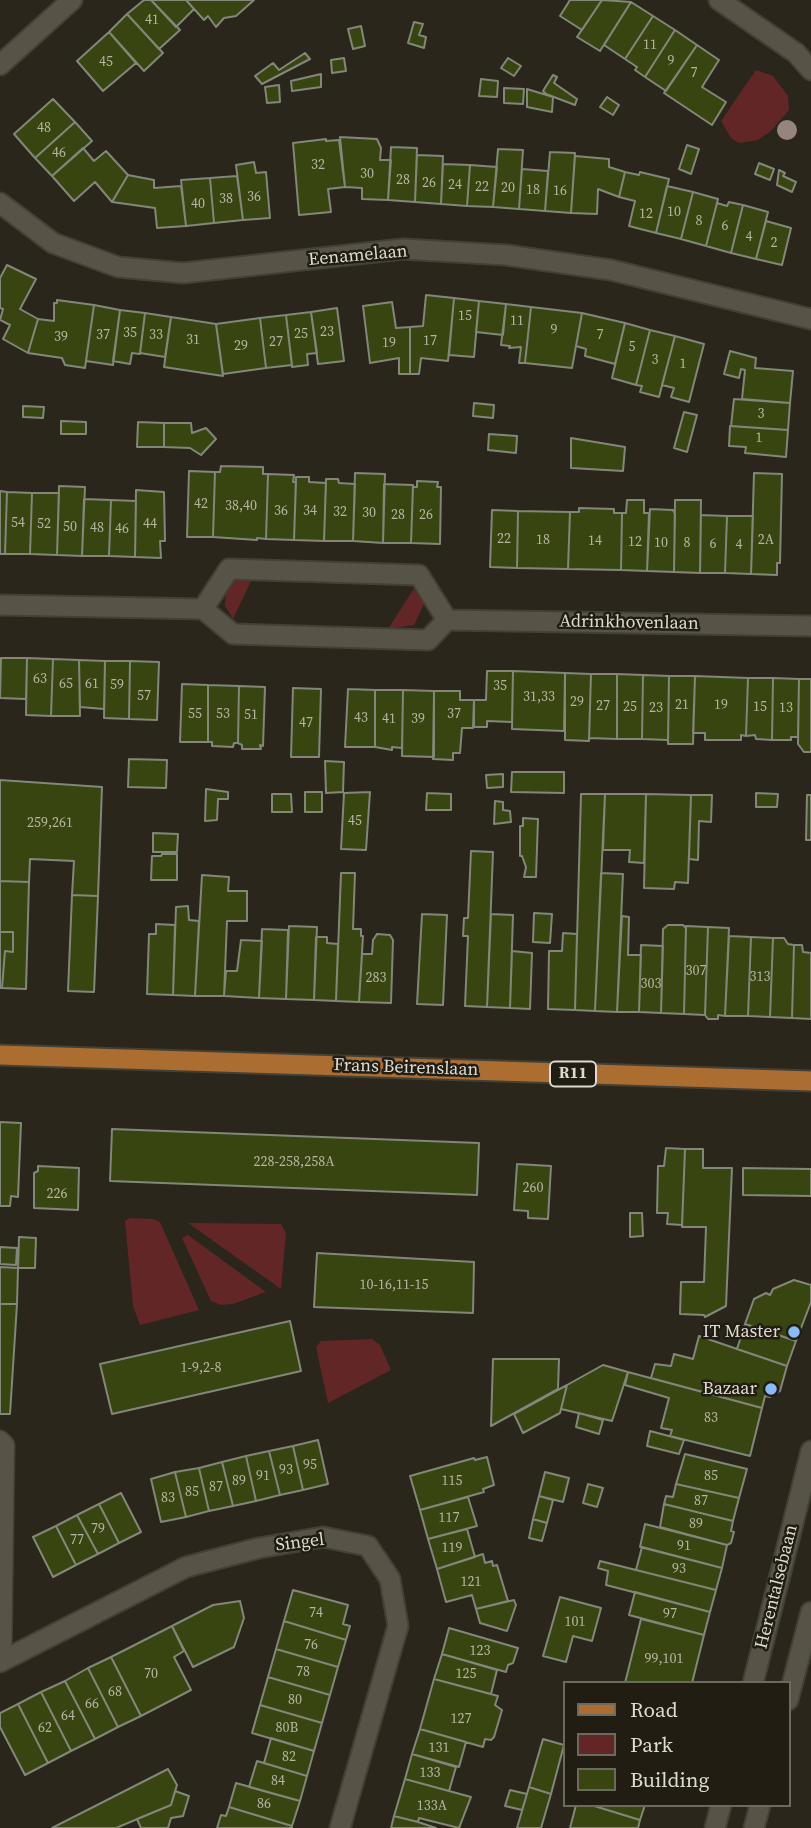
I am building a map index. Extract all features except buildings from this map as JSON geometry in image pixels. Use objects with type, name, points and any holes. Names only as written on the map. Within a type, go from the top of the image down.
[{"type":"main road","name":"Frans Beirenslaan","points":[[0,1055],[811,1082]]},
{"type":"street","points":[[0,65],[72,0]]},
{"type":"street","points":[[719,0],[796,52],[811,70]]},
{"type":"street","name":"Eenamelaan","points":[[0,204],[53,243],[118,267],[183,273],[403,250],[506,256],[611,270],[811,319]]},
{"type":"street","points":[[0,604],[203,609],[233,634],[428,640],[447,620],[419,575],[229,569],[203,609]]},
{"type":"street","name":"Adrinkhovenlaan","points":[[447,620],[811,626]]},
{"type":"street","name":"Herentalsebaan","points":[[754,1681],[811,1451]]},
{"type":"street","name":"Singel","points":[[1,1661],[186,1567],[259,1548],[323,1537],[368,1546],[390,1579],[398,1626],[340,1828]]},
{"type":"street","points":[[790,1692],[811,1612]]},
{"type":"street","points":[[715,1828],[720,1807]]},
{"type":"street","points":[[754,1828],[760,1807]]},
{"type":"lane","points":[[0,1440],[5,1445],[1,1661]]},
{"type":"green space","points":[[756,70],[773,76],[788,96],[789,110],[771,131],[758,140],[739,143],[731,138],[721,121]]},
{"type":"green space","points":[[239,578],[252,579],[233,619],[225,606],[226,588]]},
{"type":"green space","points":[[413,590],[420,591],[425,602],[414,625],[388,629]]},
{"type":"green space","points":[[130,1218],[160,1222],[199,1310],[140,1325],[133,1306],[125,1221]]},
{"type":"green space","points":[[188,1223],[281,1224],[286,1233],[281,1289]]},
{"type":"green space","points":[[188,1235],[266,1292],[233,1304],[221,1305],[211,1301],[182,1238]]},
{"type":"green space","points":[[372,1339],[380,1345],[391,1370],[328,1403],[316,1347],[321,1341]]},
{"type":"place","name":"IT Master","points":[[794,1332]]},
{"type":"place","name":"Bazaar","points":[[771,1389]]}]
